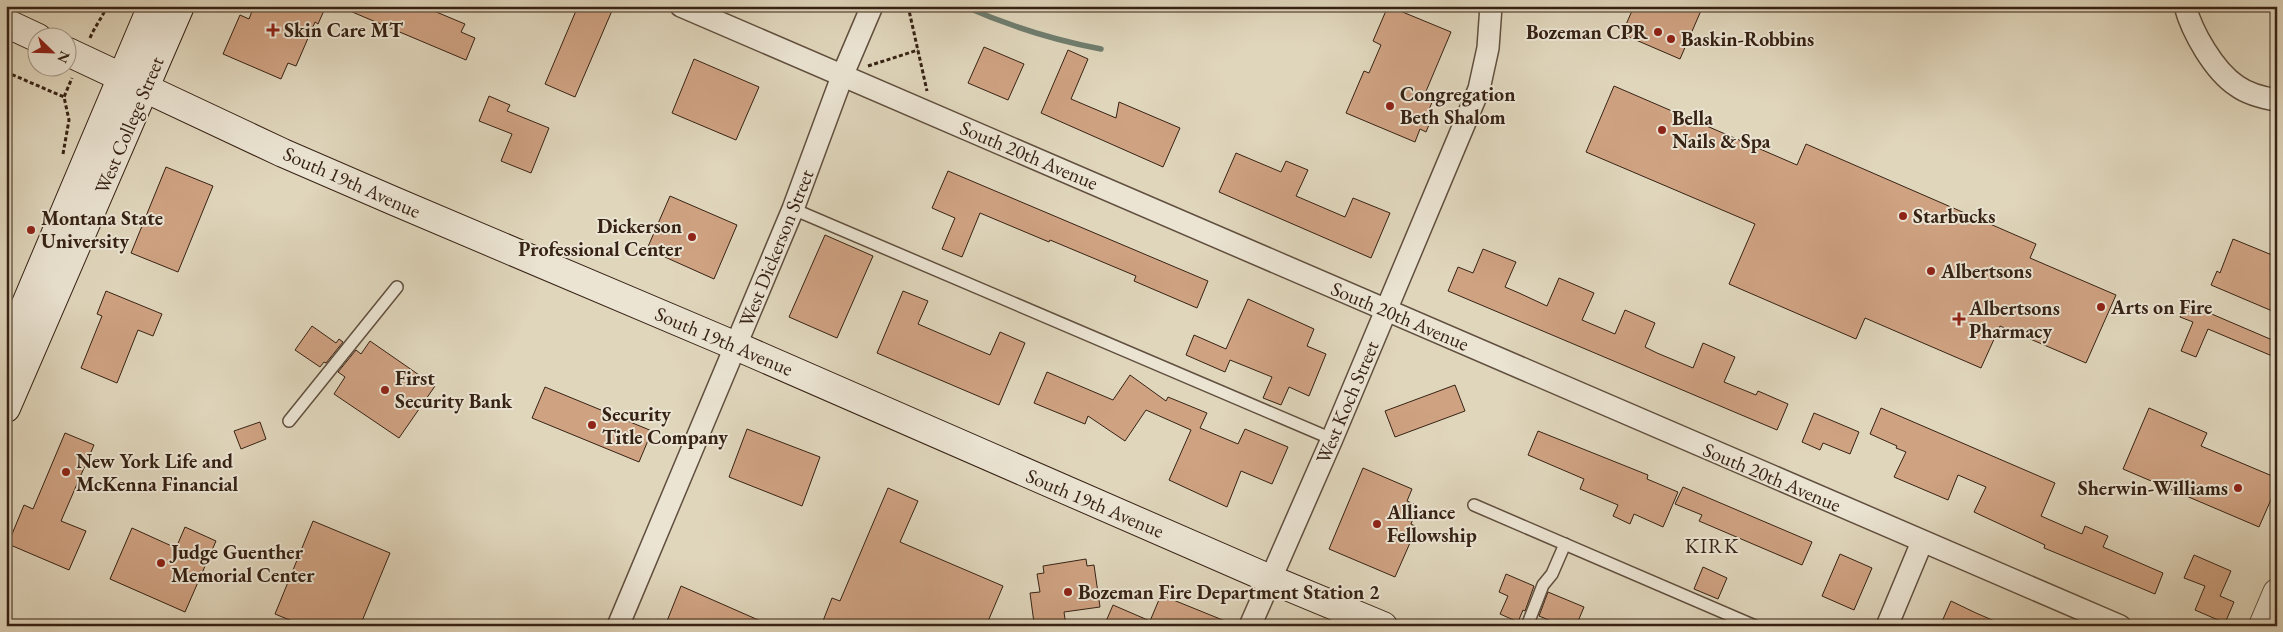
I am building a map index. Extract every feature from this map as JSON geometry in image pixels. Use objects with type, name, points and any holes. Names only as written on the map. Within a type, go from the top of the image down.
[{"type":"main road","name":"West College Street","points":[[6,408],[133,83],[152,6]]},
{"type":"main road","name":"West College Street","points":[[6,351],[133,83],[180,6]]},
{"type":"main road","points":[[6,22],[28,33]]},
{"type":"main road","name":"South 19th Avenue","points":[[78,57],[386,198],[736,346],[1270,579],[1383,626]]},
{"type":"main road","points":[[2263,626],[2277,593]]},
{"type":"street","name":"South 20th Avenue","points":[[681,6],[843,74],[2120,626]]},
{"type":"street","name":"West Dickerson Street","points":[[618,626],[793,209],[843,74],[872,6]]},
{"type":"street","name":"West Koch Street","points":[[1250,626],[1332,439],[1479,89],[1488,48],[1491,6]]},
{"type":"street","points":[[2185,6],[2189,19],[2206,54],[2237,86],[2266,99],[2277,100]]},
{"type":"street","points":[[1887,626],[1922,542]]},
{"type":"lane","points":[[793,209],[1332,439]]},
{"type":"lane","points":[[289,421],[397,287]]},
{"type":"lane","points":[[1474,505],[1755,626]]},
{"type":"lane","points":[[1527,626],[1543,585],[1552,574],[1565,544]]},
{"type":"path","points":[[78,49],[96,23],[103,17],[107,6]]},
{"type":"path","points":[[908,6],[932,113]]},
{"type":"path","points":[[843,74],[918,50]]},
{"type":"path","points":[[6,72],[64,98]]},
{"type":"path","points":[[63,158],[69,120],[64,98],[69,78]]},
{"type":"building","points":[[254,6],[326,6],[318,24],[315,22],[296,66],[288,63],[281,79],[223,54],[240,15],[249,19]]},
{"type":"building","points":[[338,6],[422,6],[465,24],[461,32],[475,38],[466,60]]},
{"type":"building","points":[[578,6],[614,6],[575,97],[545,84]]},
{"type":"building","points":[[1388,6],[1451,32],[1424,96],[1433,100],[1428,112],[1433,115],[1426,132],[1420,129],[1415,142],[1346,113],[1364,71],[1369,73],[1381,45],[1373,41]]},
{"type":"building","points":[[1634,6],[1703,6],[1680,59],[1622,34]]},
{"type":"building","points":[[984,47],[1024,64],[1008,100],[968,83]]},
{"type":"building","points":[[1068,50],[1088,59],[1071,99],[1116,118],[1119,102],[1180,128],[1163,167],[1041,113]]},
{"type":"building","points":[[694,59],[759,87],[736,140],[672,113]]},
{"type":"building","points":[[1614,86],[1797,165],[1806,144],[2036,244],[2030,258],[2116,295],[2086,363],[2000,326],[1981,368],[1865,318],[1856,339],[1729,284],[1755,224],[1586,152]]},
{"type":"building","points":[[489,96],[510,105],[507,111],[549,128],[531,173],[501,161],[512,134],[479,121]]},
{"type":"building","points":[[1236,153],[1281,172],[1286,161],[1308,170],[1296,196],[1345,217],[1353,198],[1390,213],[1371,258],[1219,192]]},
{"type":"building","points":[[166,167],[213,186],[178,272],[131,253]]},
{"type":"building","points":[[948,171],[1208,281],[1197,308],[1134,281],[1136,276],[980,213],[962,257],[942,249],[955,218],[932,208]]},
{"type":"building","name":"Dickerson Professional Center","points":[[670,196],[737,225],[714,279],[647,249]]},
{"type":"building","points":[[825,235],[873,256],[837,338],[789,317]]},
{"type":"building","points":[[2233,239],[2277,257],[2277,284],[2272,295],[2277,297],[2277,313],[2211,285],[2217,271],[2220,273]]},
{"type":"building","points":[[1483,249],[1516,262],[1505,287],[1547,306],[1559,278],[1594,293],[1582,320],[1615,334],[1625,310],[1655,323],[1645,347],[1693,368],[1703,343],[1735,357],[1724,382],[1756,395],[1758,391],[1788,404],[1777,430],[1448,291],[1458,267],[1473,273]]},
{"type":"building","points":[[106,291],[162,314],[153,336],[138,330],[117,383],[81,368],[102,316],[97,314]]},
{"type":"building","points":[[903,291],[928,301],[918,324],[990,355],[1000,332],[1025,343],[999,405],[877,353]]},
{"type":"building","points":[[1248,299],[1314,329],[1307,346],[1326,354],[1309,396],[1289,387],[1281,405],[1263,398],[1272,377],[1230,360],[1225,372],[1186,355],[1194,335],[1226,349]]},
{"type":"building","points":[[2186,303],[2277,342],[2277,358],[2208,329],[2196,357],[2181,351],[2193,322],[2180,317]]},
{"type":"building","name":"First Security Bank","points":[[312,326],[336,343],[339,339],[343,342],[326,363],[324,362],[320,367],[295,350]]},
{"type":"building","name":"First Security Bank","points":[[370,341],[435,386],[399,438],[334,394],[345,377],[338,372],[356,350],[361,354]]},
{"type":"building","points":[[1047,372],[1113,400],[1130,375],[1166,401],[1168,397],[1207,413],[1200,428],[1238,444],[1245,429],[1288,447],[1272,484],[1241,471],[1227,507],[1169,480],[1191,430],[1146,410],[1125,441],[1088,416],[1085,424],[1034,403]]},
{"type":"building","points":[[1455,385],[1465,411],[1395,437],[1385,411]]},
{"type":"building","name":"Security Title Company","points":[[545,387],[652,431],[639,462],[532,418]]},
{"type":"building","points":[[1881,408],[2055,483],[2041,516],[2082,534],[2085,526],[2108,536],[2103,547],[2163,573],[2155,594],[2044,548],[2045,545],[1974,512],[1986,487],[1958,475],[1948,500],[1894,477],[1906,452],[1870,434]]},
{"type":"building","points":[[2149,408],[2207,433],[2201,446],[2277,478],[2277,486],[2259,527],[2123,469]]},
{"type":"building","points":[[1814,413],[1859,432],[1850,454],[1823,443],[1820,450],[1802,442]]},
{"type":"building","points":[[260,422],[266,439],[241,449],[234,431]]},
{"type":"building","points":[[747,429],[820,457],[802,506],[729,477]]},
{"type":"building","points":[[1538,431],[1648,475],[1647,479],[1678,492],[1663,527],[1634,514],[1630,524],[1613,516],[1618,505],[1580,489],[1584,479],[1528,455]]},
{"type":"building","points":[[65,433],[94,445],[61,521],[86,531],[69,570],[8,544],[24,505],[33,509]]},
{"type":"building","points":[[1363,468],[1412,489],[1407,501],[1418,506],[1411,524],[1417,527],[1395,577],[1329,549]]},
{"type":"building","points":[[1683,487],[1812,542],[1802,565],[1699,521],[1702,515],[1675,504]]},
{"type":"building","points":[[888,488],[918,501],[900,542],[1003,586],[986,626],[821,626],[832,598],[840,601]]},
{"type":"building","points":[[313,521],[390,553],[360,626],[304,626],[275,614]]},
{"type":"building","name":"Judge Guenther Memorial Center","points":[[185,527],[216,541],[185,612],[110,579],[132,528],[176,548]]},
{"type":"building","points":[[1840,554],[1872,568],[1854,610],[1822,596]]},
{"type":"building","points":[[2194,555],[2231,571],[2220,596],[2234,602],[2225,623],[2195,610],[2205,586],[2184,578]]},
{"type":"building","name":"Bozeman Fire Department Station 2","points":[[1086,559],[1087,566],[1094,565],[1100,607],[1064,612],[1066,626],[1043,626],[1043,622],[1034,623],[1030,593],[1040,592],[1037,574],[1044,573],[1043,566]]},
{"type":"building","points":[[1703,567],[1727,578],[1718,599],[1694,589]]},
{"type":"building","points":[[1506,574],[1534,586],[1525,611],[1523,610],[1518,622],[1500,614],[1508,596],[1499,592]]},
{"type":"building","points":[[681,586],[772,626],[665,626]]},
{"type":"building","points":[[1548,592],[1584,607],[1576,626],[1549,626],[1551,621],[1539,616]]},
{"type":"building","points":[[1161,595],[1235,626],[1104,626],[1113,605],[1150,621]]},
{"type":"building","points":[[1951,601],[1976,613],[2006,626],[1940,626]]},
{"type":"waterway","points":[[964,6],[1031,32],[1101,49]]},
{"type":"place","name":"Skin Care MT","points":[[273,30]]},
{"type":"place","name":"Bozeman CPR","points":[[1658,32]]},
{"type":"place","name":"Baskin-Robbins","points":[[1671,39]]},
{"type":"place","name":"Congregation Beth Shalom","points":[[1390,106]]},
{"type":"place","name":"Bella Nails & Spa","points":[[1662,130]]},
{"type":"place","name":"Starbucks","points":[[1903,216]]},
{"type":"place","name":"Montana State University","points":[[31,230]]},
{"type":"place","name":"Dickerson Professional Center","points":[[692,237]]},
{"type":"place","name":"Albertsons","points":[[1931,271]]},
{"type":"place","name":"Arts on Fire","points":[[2101,307]]},
{"type":"place","name":"Albertsons Pharmacy","points":[[1959,319]]},
{"type":"place","name":"First Security Bank","points":[[385,390]]},
{"type":"place","name":"Security Title Company","points":[[592,425]]},
{"type":"place","name":"New York Life and McKenna Financial","points":[[66,472]]},
{"type":"place","name":"Sherwin-Williams","points":[[2238,488]]},
{"type":"place","name":"Alliance Fellowship","points":[[1377,524]]},
{"type":"place","name":"Judge Guenther Memorial Center","points":[[161,563]]},
{"type":"place","name":"Bozeman Fire Department Station 2","points":[[1068,592]]},
{"type":"district","name":"KIRK","points":[[1712,546]]}]
